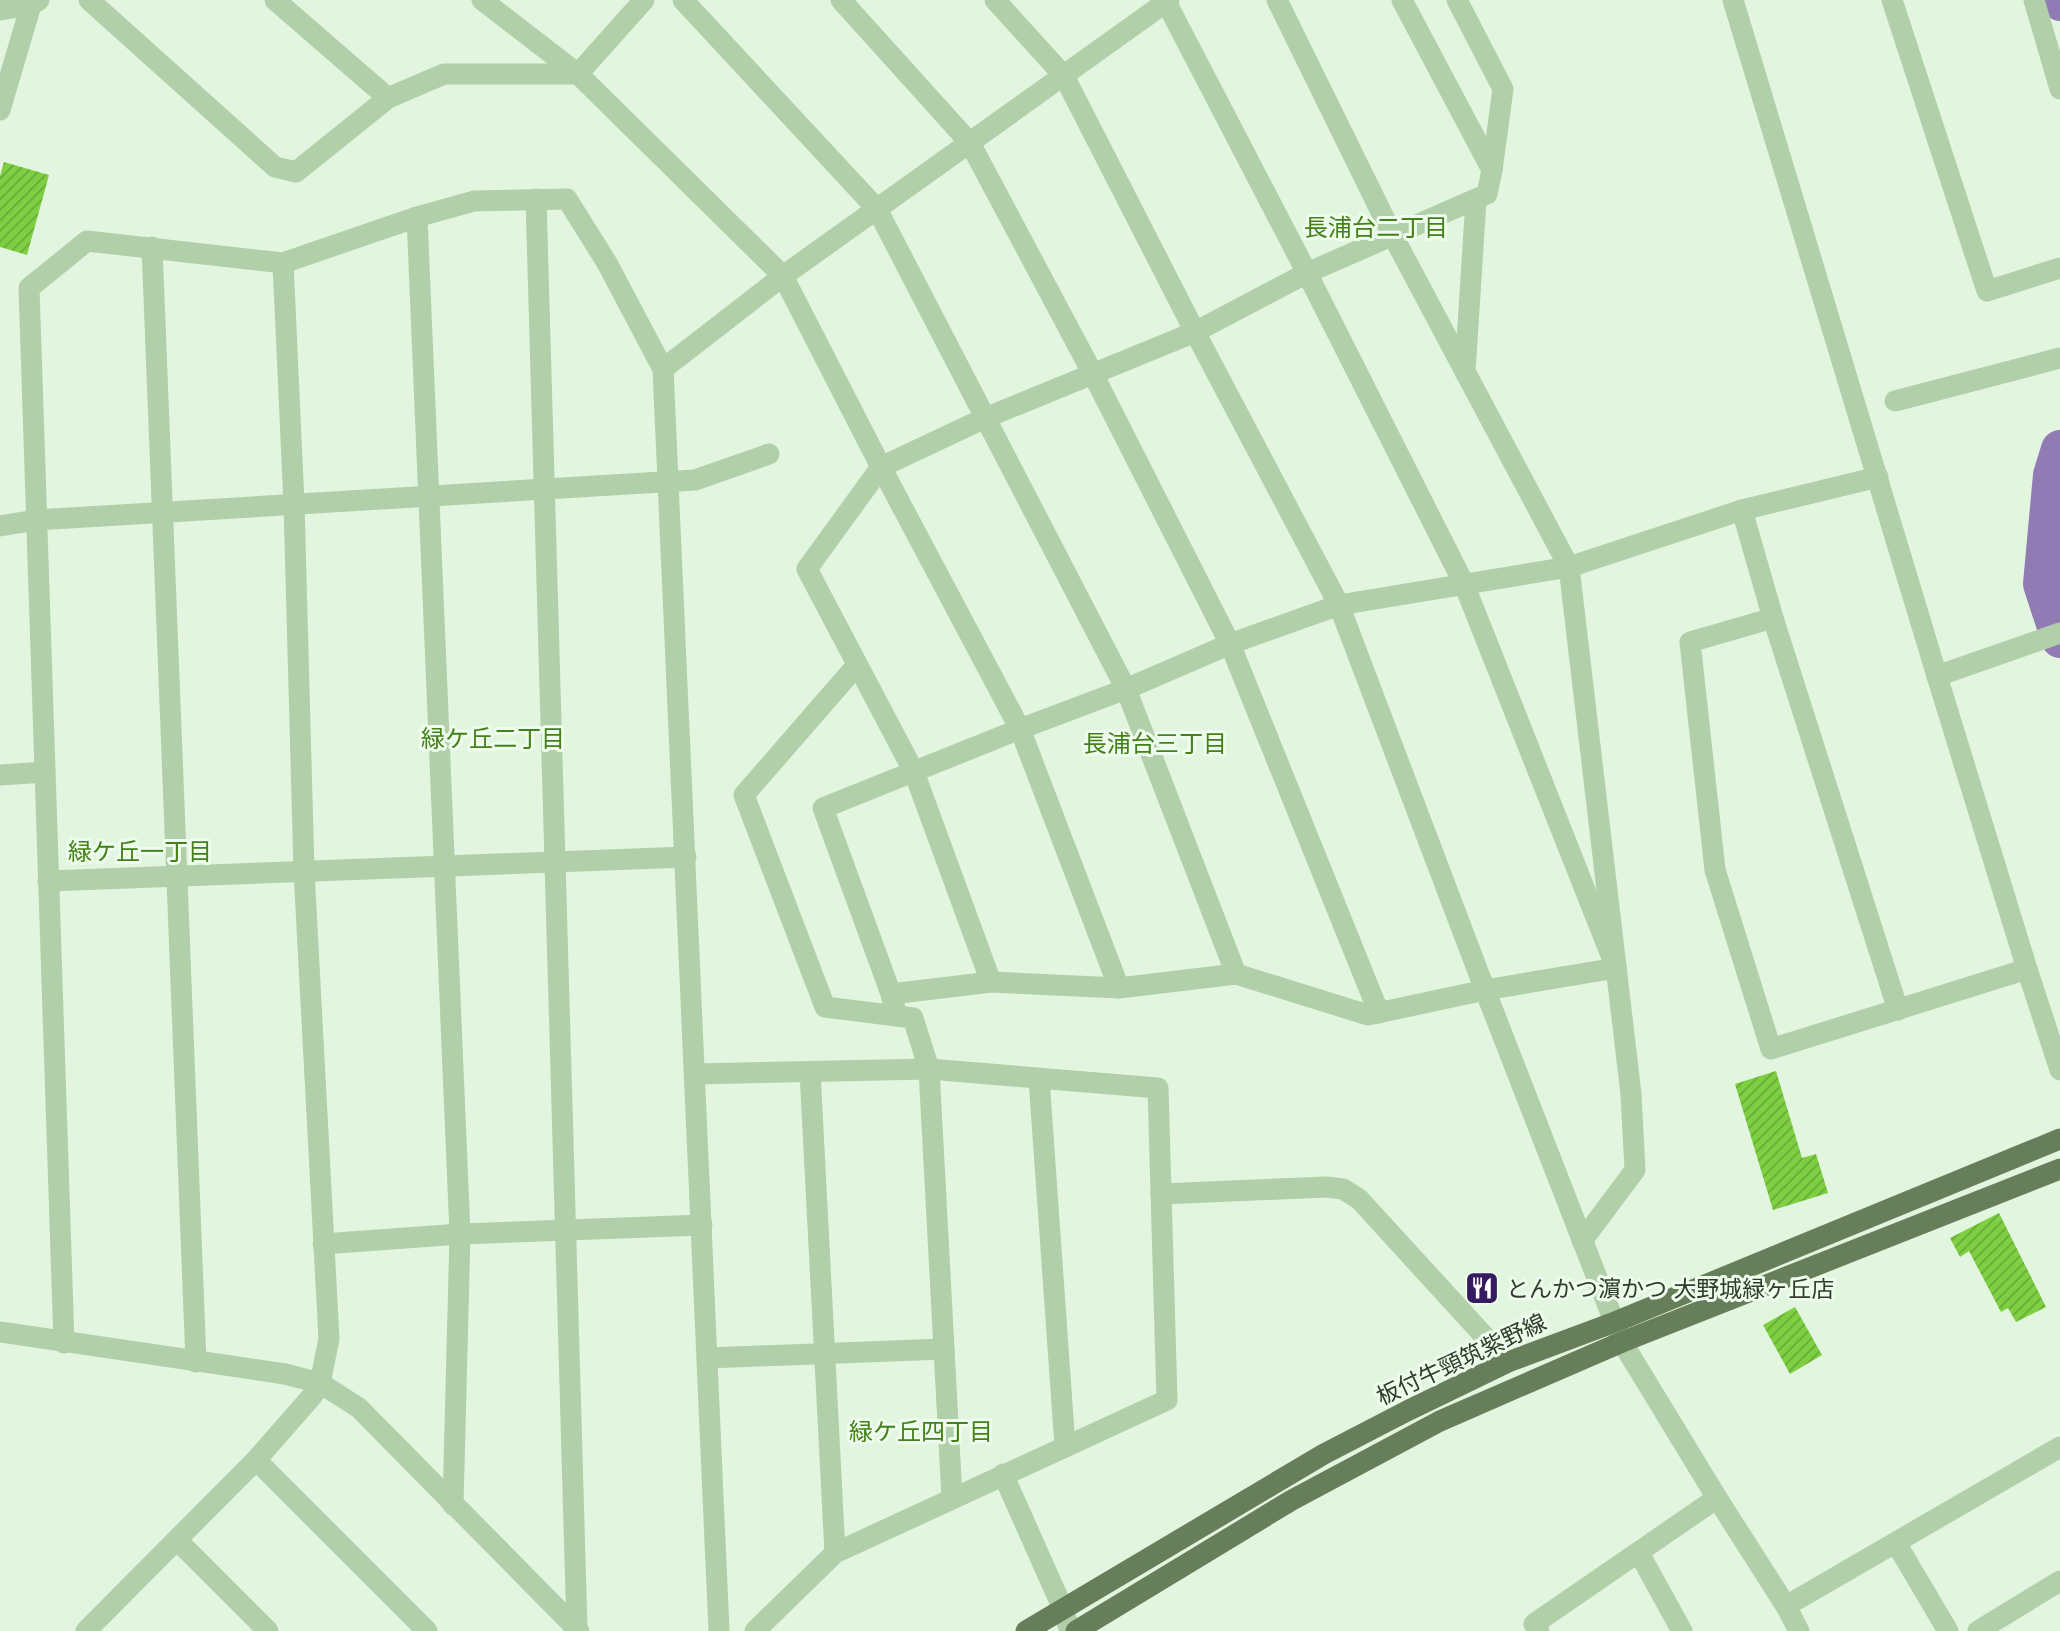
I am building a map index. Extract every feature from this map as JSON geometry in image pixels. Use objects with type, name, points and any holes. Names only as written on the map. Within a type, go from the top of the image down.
[{"type":"main road","name":"板付牛頸筑紫野線","points":[[1026,1631],[1324,1454],[1508,1362],[1615,1322],[2060,1139]]},
{"type":"main road","name":"板付牛頸筑紫野線","points":[[1076,1631],[1292,1500],[1440,1421],[1622,1342],[2060,1169]]},
{"type":"street","points":[[89,0],[275,167],[296,172],[388,98],[444,74],[578,74],[644,0]]},
{"type":"street","points":[[275,0],[388,98]]},
{"type":"street","points":[[482,0],[578,74],[783,276],[1020,729],[1119,988]]},
{"type":"street","points":[[683,0],[877,209],[1126,689],[1236,974]]},
{"type":"street","points":[[841,0],[970,143],[1093,374],[1230,644],[1379,1013]]},
{"type":"street","points":[[995,0],[1063,76],[1339,605],[1622,1342],[1799,1631]]},
{"type":"street","points":[[1277,0],[1393,236],[1569,567],[1631,1094],[1635,1170],[1582,1241]]},
{"type":"street","points":[[1402,0],[1492,170]]},
{"type":"street","points":[[991,982],[914,772],[807,569],[881,467],[985,418],[1195,332],[1307,273],[1487,194],[1503,89],[1457,0]]},
{"type":"street","points":[[1733,0],[2026,969],[2060,1070]]},
{"type":"street","points":[[1892,0],[1987,291],[2060,268]]},
{"type":"street","points":[[2034,0],[2060,89]]},
{"type":"street","points":[[663,369],[783,276],[1167,1],[1464,584],[1616,968]]},
{"type":"street","points":[[0,9],[35,3],[0,110]]},
{"type":"street","points":[[536,199],[578,1630]]},
{"type":"street","points":[[64,1343],[29,288],[87,241],[283,263],[417,217],[474,201],[567,199],[607,262],[663,369],[719,1631]]},
{"type":"street","points":[[1465,372],[1476,200]]},
{"type":"street","points":[[417,217],[460,1234],[453,1505]]},
{"type":"street","points":[[152,247],[196,1362]]},
{"type":"street","points":[[98,1627],[177,1540],[256,1460],[313,1395],[320,1383],[329,1339],[304,871],[294,505],[283,263]]},
{"type":"street","points":[[1895,401],[2060,358]]},
{"type":"street","points":[[0,526],[36,520],[695,480],[769,454]]},
{"type":"street","points":[[897,1016],[823,808],[1126,689],[1230,644],[1339,605],[1569,567],[1742,510],[1878,477]]},
{"type":"street","points":[[1742,510],[1773,618],[1898,1010]]},
{"type":"street","points":[[1773,618],[1690,642],[1715,870],[1771,1049],[2026,969]]},
{"type":"street","points":[[1937,676],[2060,633]]},
{"type":"street","points":[[857,665],[744,795],[825,1007],[913,1018],[929,1069],[952,1498]]},
{"type":"street","points":[[0,775],[45,772]]},
{"type":"street","points":[[48,881],[686,857]]},
{"type":"street","points":[[891,993],[991,982],[1119,988],[1236,974],[1368,1015],[1485,990],[1616,968]]},
{"type":"street","points":[[695,1074],[929,1069],[1158,1088],[1167,1400],[835,1553],[755,1631]]},
{"type":"street","points":[[810,1072],[835,1553]]},
{"type":"street","points":[[1040,1079],[1065,1446]]},
{"type":"street","points":[[1161,1195],[1326,1187],[1343,1189],[1359,1199],[1508,1362]]},
{"type":"street","points":[[323,1244],[460,1234],[702,1225]]},
{"type":"street","points":[[0,1332],[285,1374],[320,1383],[359,1408],[578,1630]]},
{"type":"street","points":[[708,1358],[944,1349]]},
{"type":"street","points":[[1786,1606],[2060,1447]]},
{"type":"street","points":[[256,1460],[427,1631]]},
{"type":"street","points":[[1003,1474],[1063,1609],[1070,1631]]},
{"type":"street","points":[[1539,1631],[1534,1624],[1717,1498]]},
{"type":"street","points":[[177,1540],[268,1631]]},
{"type":"street","points":[[1896,1543],[1948,1631]]},
{"type":"street","points":[[1639,1553],[1682,1631]]},
{"type":"street","points":[[1978,1631],[2060,1581]]},
{"type":"building","points":[[4,162],[49,175],[27,255],[0,247],[0,176]]},
{"type":"building","points":[[1776,1071],[1802,1158],[1816,1154],[1828,1193],[1773,1210],[1735,1084]]},
{"type":"building","points":[[1999,1213],[2046,1307],[2016,1322],[2008,1308],[2001,1312],[1969,1251],[1960,1257],[1950,1238]]},
{"type":"building","points":[[1795,1307],[1822,1355],[1790,1374],[1763,1325]]},
{"type":"waterway","points":[[2060,449],[2052,475],[2042,584],[2060,639]]},
{"type":"place","name":"とんかつ濵かつ 大野城緑ヶ丘店","points":[[1482,1288]]},
{"type":"district","name":"長浦台二丁目","points":[[1376,227]]},
{"type":"district","name":"緑ケ丘二丁目","points":[[493,738]]},
{"type":"district","name":"長浦台三丁目","points":[[1155,743]]},
{"type":"district","name":"緑ケ丘一丁目","points":[[140,851]]},
{"type":"district","name":"緑ケ丘四丁目","points":[[921,1431]]}]
